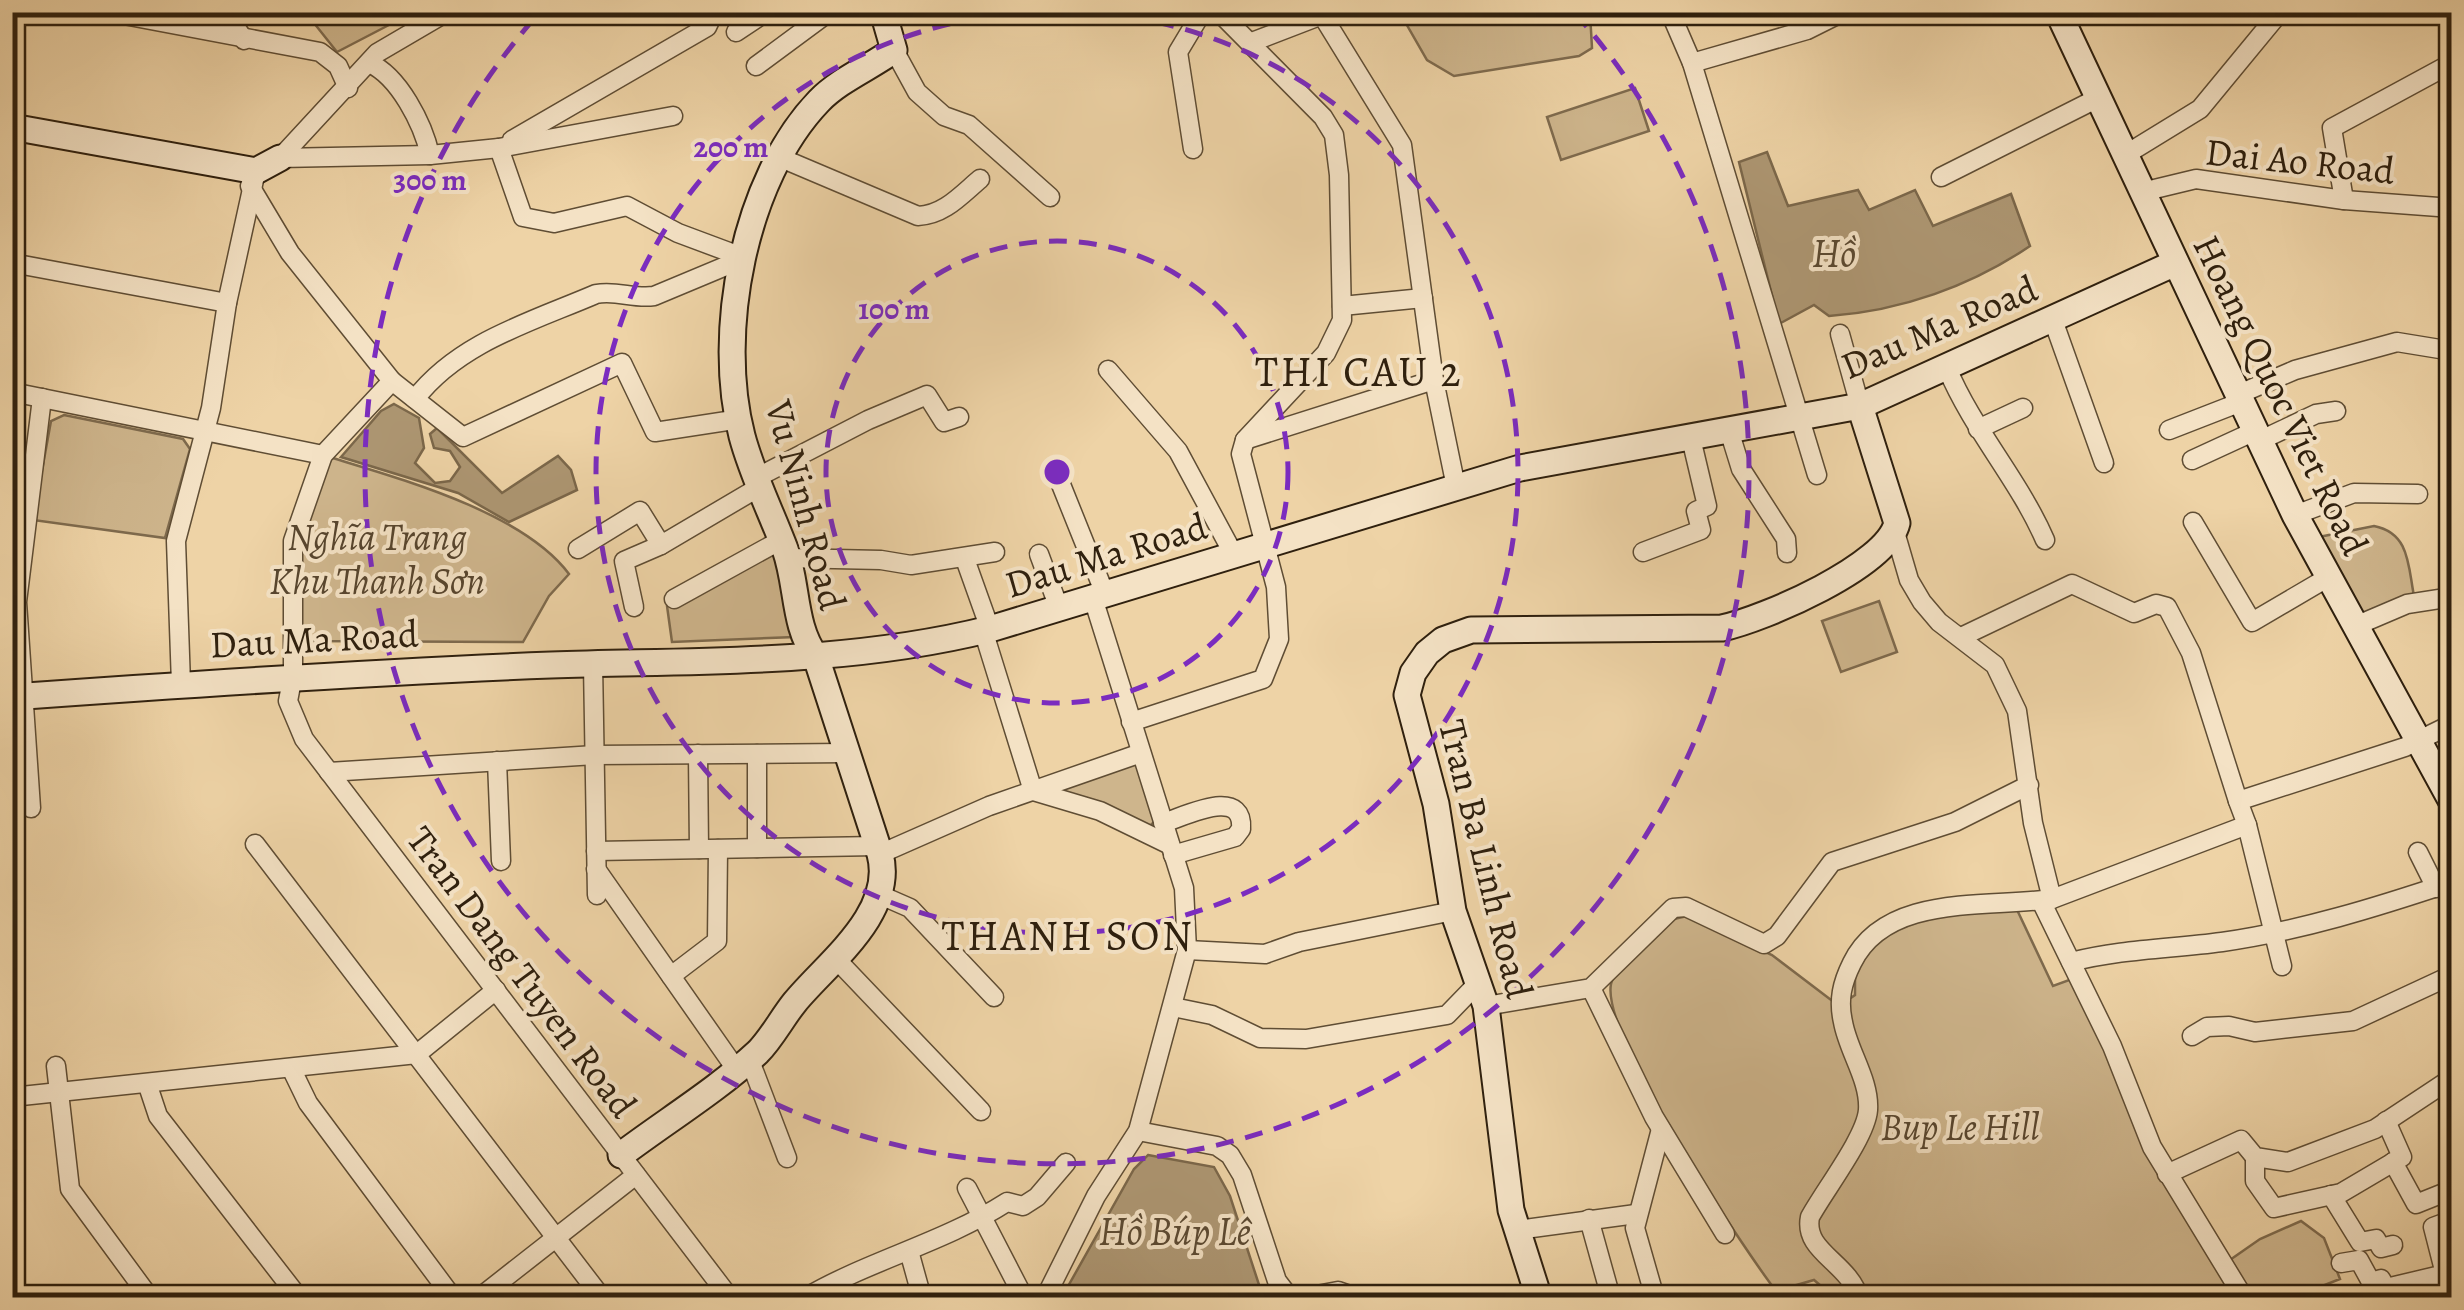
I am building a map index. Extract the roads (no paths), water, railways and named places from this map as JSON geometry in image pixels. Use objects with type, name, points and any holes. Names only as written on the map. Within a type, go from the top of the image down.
[{"type":"street","points":[[108,12],[320,52],[338,66],[348,88]]},
{"type":"street","points":[[226,12],[244,40]]},
{"type":"street","points":[[180,684],[175,552],[205,430],[226,302],[253,179],[280,158],[390,44],[446,12]]},
{"type":"street","points":[[499,148],[707,26],[714,12]]},
{"type":"street","points":[[736,32],[766,12]]},
{"type":"street","points":[[756,66],[828,12]]},
{"type":"street","points":[[883,12],[894,50],[917,92],[944,116],[969,125],[1050,197]]},
{"type":"street","points":[[1194,148],[1178,52],[1202,12]]},
{"type":"street","points":[[1131,722],[1263,679],[1279,640],[1276,586],[1267,545],[1243,476],[1245,440],[1326,353],[1342,320],[1334,135],[1316,109],[1219,12]]},
{"type":"street","points":[[1670,12],[1692,63],[1802,416],[1817,476]]},
{"type":"street","points":[[1692,63],[1807,30],[1843,12]]},
{"type":"street","name":"Hoang Quoc Viet Road","points":[[2058,12],[2295,515],[2353,628],[2452,802]]},
{"type":"street","points":[[2125,155],[2200,109],[2280,12]]},
{"type":"street","points":[[1252,42],[1322,15],[1402,145],[1434,380],[1456,487]]},
{"type":"street","name":"Vu Ninh Road","points":[[878,850],[816,657],[802,637],[785,549],[740,419],[730,340],[754,210],[798,126],[823,97],[894,50]]},
{"type":"street","points":[[369,63],[380,68],[402,95],[420,125],[430,155]]},
{"type":"street","points":[[2344,200],[2332,128],[2452,64]]},
{"type":"street","points":[[1941,177],[2098,98]]},
{"type":"street","points":[[280,158],[430,155],[499,148],[673,116]]},
{"type":"street","points":[[12,127],[253,179]]},
{"type":"street","points":[[499,148],[523,216],[554,223],[627,206],[678,233],[745,258]]},
{"type":"street","points":[[781,158],[918,216],[932,216],[948,207],[980,179]]},
{"type":"street","points":[[253,179],[290,253],[392,380],[463,438],[622,364],[655,432],[740,419]]},
{"type":"street","name":"Dai Ao Road","points":[[2142,192],[2196,179],[2344,200],[2452,208]]},
{"type":"street","points":[[414,399],[440,369],[476,346],[596,294],[616,290],[638,298],[654,296],[745,258]]},
{"type":"street","name":"Dau Ma Road","points":[[17,696],[293,675],[816,657],[892,650],[986,630],[1549,461],[1860,406],[2175,262]]},
{"type":"street","points":[[12,263],[226,302]]},
{"type":"street","points":[[1342,306],[1423,298]]},
{"type":"street","points":[[2053,320],[2104,463]]},
{"type":"street","points":[[1840,334],[1895,511],[1895,532],[1922,602],[1939,622],[1995,664],[2017,711],[2047,900],[2070,962],[2167,1174],[2244,1298]]},
{"type":"street","points":[[2168,430],[2295,370],[2396,342],[2452,351]]},
{"type":"street","points":[[1947,368],[1978,429],[2031,507],[2046,540]]},
{"type":"street","points":[[1108,370],[1178,450],[1234,555]]},
{"type":"street","points":[[12,392],[324,455],[392,380]]},
{"type":"street","points":[[1245,440],[1434,380]]},
{"type":"street","points":[[634,608],[624,562],[660,545],[759,482],[877,415],[927,395],[944,422],[959,417]]},
{"type":"street","points":[[31,808],[17,696],[16,602],[42,398]]},
{"type":"street","points":[[1978,429],[2023,408]]},
{"type":"street","points":[[2192,460],[2316,414],[2336,412]]},
{"type":"street","points":[[1728,428],[1741,469],[1786,540],[1787,554]]},
{"type":"street","points":[[1643,552],[1701,530],[1696,511],[1707,506],[1690,434]]},
{"type":"street","name":"Tran Dang Tuyen Road","points":[[324,455],[293,541],[293,675],[288,701],[295,722],[329,772],[730,1298]]},
{"type":"street","points":[[1044,1298],[1096,1196],[1138,1131],[1186,950],[1184,888],[1131,722],[1099,596],[1060,482]]},
{"type":"street","points":[[2295,515],[2354,493],[2418,494]]},
{"type":"street","points":[[578,550],[640,511],[660,545]]},
{"type":"street","points":[[2194,522],[2252,622],[2328,578]]},
{"type":"street","name":"Tran Ba Linh Road","points":[[1539,1298],[1517,1230],[1482,994],[1453,912],[1436,804],[1407,694],[1414,673],[1434,646],[1483,628],[1722,628],[1752,622],[1870,557],[1895,532]]},
{"type":"street","points":[[674,599],[785,549],[911,565],[995,552]]},
{"type":"street","points":[[1039,554],[1059,608]]},
{"type":"street","points":[[966,559],[1033,791]]},
{"type":"street","points":[[1961,637],[2072,584],[2134,613],[2156,604],[2167,607],[2191,653],[2247,825],[2282,966]]},
{"type":"street","points":[[2353,628],[2408,604],[2452,597]]},
{"type":"street","points":[[593,664],[596,895]]},
{"type":"street","points":[[2238,801],[2417,742],[2452,724]]},
{"type":"street","points":[[596,860],[718,848],[878,850],[1141,753]]},
{"type":"street","points":[[698,754],[699,849]]},
{"type":"street","points":[[756,754],[757,848]]},
{"type":"street","points":[[329,772],[594,755],[846,754]]},
{"type":"street","points":[[497,761],[501,861]]},
{"type":"street","points":[[1173,1007],[1231,1022],[1260,1038],[1306,1039],[1448,1014],[1482,994],[1590,988],[1673,908],[1686,907],[1764,944],[1777,936],[1832,862],[1956,822],[2029,785]]},
{"type":"street","points":[[1033,791],[1100,811],[1172,850],[1234,836],[1241,829],[1242,818],[1236,808],[1225,804],[1164,822]]},
{"type":"street","points":[[1859,1298],[1849,1273],[1810,1240],[1807,1229],[1810,1217],[1862,1130],[1868,1109],[1842,1022],[1840,991],[1866,942],[1895,920],[1929,911],[2047,900],[2247,825]]},
{"type":"street","points":[[254,844],[602,1298]]},
{"type":"street","points":[[671,976],[717,941],[721,926],[718,848]]},
{"type":"street","points":[[479,1298],[556,1237],[628,1165],[743,1064],[796,1000],[837,960],[878,894],[883,866],[878,850]]},
{"type":"street","points":[[2070,962],[2120,949],[2217,943],[2274,934],[2444,885],[2418,852]]},
{"type":"street","points":[[596,860],[671,976],[743,1064],[787,1158]]},
{"type":"street","points":[[878,894],[910,908],[994,998]]},
{"type":"street","points":[[1186,950],[1265,954],[1298,942],[1453,912]]},
{"type":"street","points":[[837,960],[981,1111]]},
{"type":"street","points":[[2192,1036],[2207,1027],[2229,1026],[2256,1032],[2353,1020],[2452,975]]},
{"type":"street","points":[[1590,988],[1608,1032],[1660,1129],[1725,1234]]},
{"type":"street","points":[[12,1097],[148,1086],[417,1054],[496,990]]},
{"type":"street","points":[[56,1066],[70,1190],[150,1298]]},
{"type":"street","points":[[292,1070],[308,1104],[453,1298]]},
{"type":"street","points":[[2255,1157],[2288,1162],[2386,1121],[2452,1078]]},
{"type":"street","points":[[148,1086],[158,1116],[299,1298]]},
{"type":"street","points":[[2167,1174],[2242,1140],[2255,1157],[2255,1181],[2274,1208],[2331,1195],[2402,1157],[2386,1121]]},
{"type":"street","points":[[1655,1298],[1635,1228],[1660,1129]]},
{"type":"street","points":[[1138,1131],[1212,1144],[1230,1154],[1242,1175],[1277,1281],[1290,1298]]},
{"type":"street","points":[[2393,1162],[2416,1204],[2434,1195],[2452,1195]]},
{"type":"street","points":[[805,1298],[860,1267],[908,1252],[1006,1202],[1022,1206],[1038,1198],[1066,1163]]},
{"type":"street","points":[[967,1188],[985,1216],[1024,1298]]},
{"type":"street","points":[[2331,1195],[2360,1242],[2376,1239],[2381,1248],[2393,1245]]},
{"type":"street","points":[[1517,1230],[1636,1214]]},
{"type":"street","points":[[1589,1219],[1610,1298]]},
{"type":"street","points":[[2341,1263],[2359,1260],[2371,1282],[2381,1279],[2386,1288],[2445,1274],[2433,1226],[2452,1220]]},
{"type":"street","points":[[908,1252],[922,1298]]},
{"type":"street","points":[[1302,1298],[1338,1292],[1358,1298]]},
{"type":"water","name":"Hồ","points":[[1767,152],[1788,206],[1858,190],[1869,210],[1915,190],[1933,226],[2011,194],[2030,246],[1984,273],[1909,302],[1829,316],[1814,305],[1779,324],[1739,162]]},
{"type":"water","points":[[394,404],[419,418],[424,448],[415,463],[435,483],[450,481],[460,467],[450,451],[434,448],[430,434],[437,428],[502,493],[558,456],[571,470],[577,490],[509,522],[458,493],[341,457],[381,411]]},
{"type":"water","name":"Hồ Búp Lê","points":[[1148,1155],[1214,1167],[1230,1196],[1263,1297],[1062,1297],[1134,1169]]},
{"type":"district","name":"THI CAU 2","points":[[1359,371]]},
{"type":"district","name":"THANH SON","points":[[1068,935]]},
{"type":"park label","name":"Nghĩa Trang Khu Thanh Sơn","points":[[377,559]]},
{"type":"park label","name":"Bup Le Hill","points":[[1960,1127]]}]
